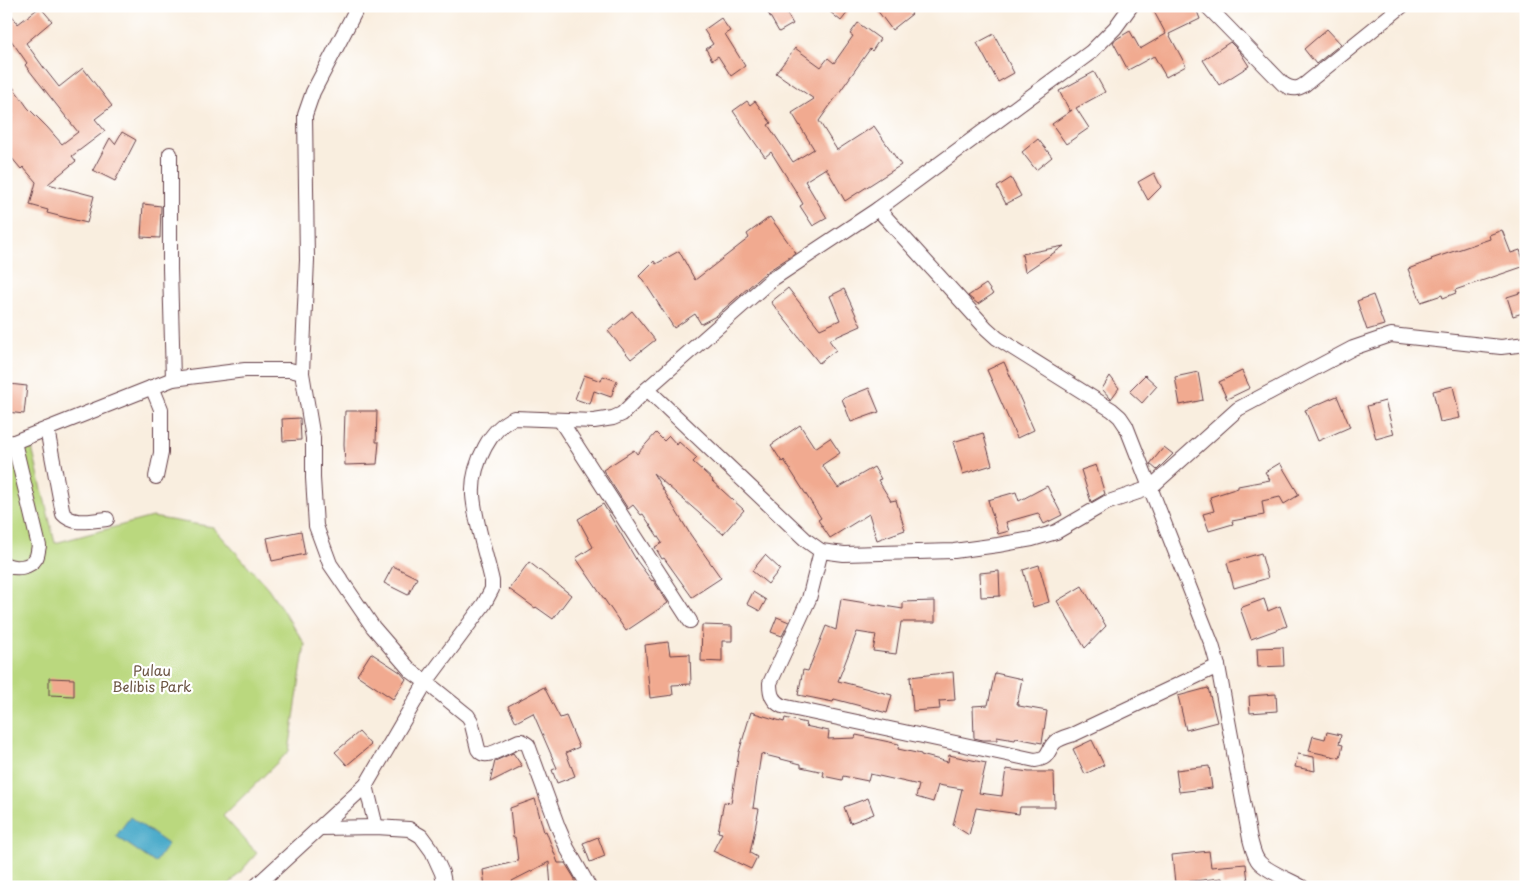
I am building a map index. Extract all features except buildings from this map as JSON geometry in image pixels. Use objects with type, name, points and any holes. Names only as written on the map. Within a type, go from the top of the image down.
[{"type":"street","points":[[358,6],[312,92],[305,115],[307,260],[302,373],[313,438],[316,526],[330,564],[373,627],[411,671],[468,716],[480,752],[484,754],[491,753],[519,740],[528,745],[567,848],[589,887]]},
{"type":"street","points":[[255,887],[366,785],[426,682],[484,604],[492,589],[492,581],[473,494],[476,469],[495,431],[504,422],[514,418],[594,421],[613,418],[622,414],[646,390],[771,280],[878,208],[1091,52],[1115,28],[1132,6]]},
{"type":"street","points":[[1207,6],[1283,84],[1288,88],[1296,89],[1309,82],[1402,6]]},
{"type":"street","points":[[170,154],[170,269],[173,379]]},
{"type":"street","points":[[878,208],[997,338],[1112,410],[1126,426],[1212,646],[1218,666],[1253,850],[1258,862],[1302,887]]},
{"type":"street","points":[[646,390],[807,542],[821,551],[844,554],[954,551],[998,545],[1056,532],[1106,503],[1150,488],[1238,409],[1352,348],[1391,335],[1501,347],[1526,344]]},
{"type":"street","points":[[6,565],[14,568],[27,566],[36,558],[39,546],[10,443],[173,379],[245,370],[290,370],[302,373]]},
{"type":"street","points":[[152,387],[161,409],[161,453],[156,477]]},
{"type":"street","points":[[560,420],[690,621]]},
{"type":"street","points":[[47,429],[63,514],[67,519],[75,522],[107,519]]},
{"type":"street","points":[[821,551],[809,599],[770,683],[772,697],[782,706],[1035,760],[1043,759],[1047,756],[1057,740],[1074,734],[1218,666]]},
{"type":"street","points":[[366,785],[376,827]]},
{"type":"street","points":[[320,828],[376,827],[409,829],[422,836],[432,851],[442,874],[445,887]]},
{"type":"green space","name":"Pulau Belibis Park","points":[[32,448],[55,543],[152,517],[213,527],[268,588],[305,644],[289,751],[223,816],[257,853],[227,887],[6,887],[6,454]]},
{"type":"water","points":[[130,817],[168,844],[155,863],[116,836]]}]
